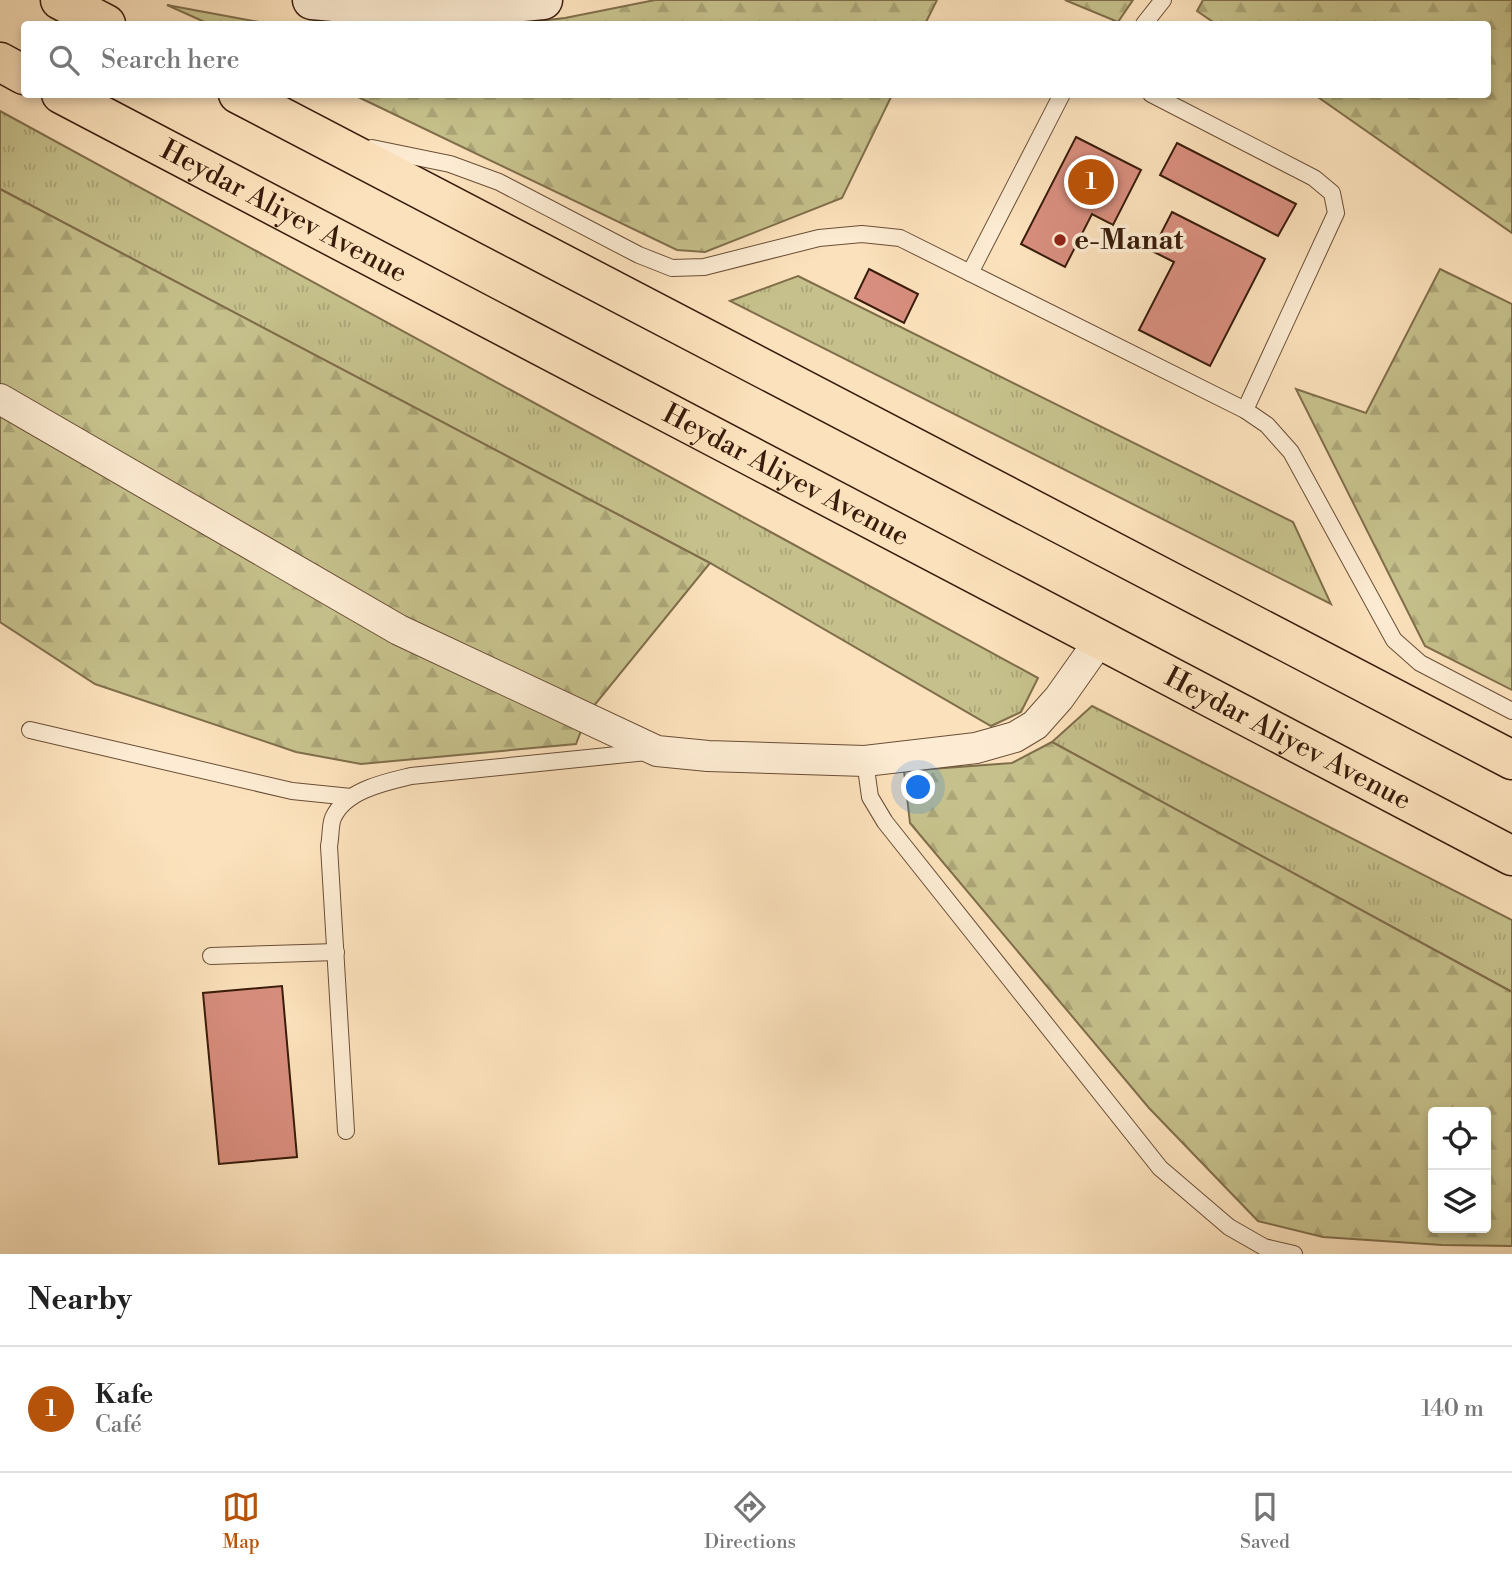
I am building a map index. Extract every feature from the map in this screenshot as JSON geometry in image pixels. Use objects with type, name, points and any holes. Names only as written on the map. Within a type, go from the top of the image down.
[{"type":"highway","points":[[60,0],[100,21]]},
{"type":"highway","points":[[0,62],[21,73]]},
{"type":"highway","name":"Heydar Aliyev Avenue","points":[[69,98],[1512,856]]},
{"type":"highway","points":[[245,98],[1512,760]]},
{"type":"street","points":[[312,0],[419,7],[488,6],[543,0]]},
{"type":"street","points":[[0,399],[399,630],[657,751],[708,756],[866,761],[976,748],[1015,737],[1035,724],[1059,698],[1100,640]]},
{"type":"lane","points":[[1146,21],[1163,0]]},
{"type":"lane","points":[[970,273],[1060,98]]},
{"type":"lane","points":[[1159,98],[1314,178],[1332,193],[1336,214],[1245,410]]},
{"type":"lane","points":[[321,139],[450,164],[499,181],[639,255],[672,268],[704,267],[819,238],[862,234],[900,238],[1245,410],[1267,425],[1291,452],[1394,640],[1420,663],[1512,711]]},
{"type":"lane","points":[[30,730],[292,791],[351,797]]},
{"type":"lane","points":[[346,1131],[329,846],[334,817],[351,797],[374,785],[411,776],[657,751]]},
{"type":"lane","points":[[866,761],[870,797],[885,822],[1160,1168],[1229,1227],[1264,1247],[1294,1254]]},
{"type":"lane","points":[[211,956],[335,952]]},
{"type":"green space","points":[[655,0],[937,0],[926,21],[539,21]]},
{"type":"green space","points":[[1065,0],[1133,0],[1119,21]]},
{"type":"green space","points":[[1203,0],[1512,0],[1512,233],[1319,98],[1491,98],[1491,21],[1212,21],[1197,11]]},
{"type":"green space","points":[[167,5],[254,21],[202,21]]},
{"type":"green space","points":[[360,98],[891,98],[842,198],[705,252],[677,250]]},
{"type":"green space","points":[[0,111],[1038,678],[1021,712],[991,726],[710,563],[0,189]]},
{"type":"green space","points":[[0,189],[710,563],[588,713],[576,744],[361,764],[296,752],[95,684],[0,622]]},
{"type":"green space","points":[[1440,269],[1512,304],[1512,690],[1425,646],[1296,389],[1366,413]]},
{"type":"green space","points":[[798,276],[1293,522],[1331,604],[730,301]]},
{"type":"green space","points":[[1092,706],[1512,920],[1512,992],[1052,742]]},
{"type":"green space","points":[[1052,742],[1512,992],[1512,1246],[1442,1245],[1323,1237],[1258,1221],[1149,1108],[910,823],[904,771],[1012,763]]},
{"type":"building","points":[[1076,137],[1141,170],[1113,225],[1092,214],[1065,267],[1021,244]]},
{"type":"building","points":[[1177,143],[1296,204],[1278,236],[1160,175]]},
{"type":"building","points":[[1172,212],[1265,259],[1210,366],[1139,330],[1174,262],[1152,251]]},
{"type":"building","points":[[869,269],[918,294],[904,323],[855,298]]},
{"type":"building","points":[[282,986],[297,1157],[219,1164],[203,993]]},
{"type":"place","name":"Kafe","points":[[1091,182]]},
{"type":"place","name":"e-Manat","points":[[1060,240]]}]
